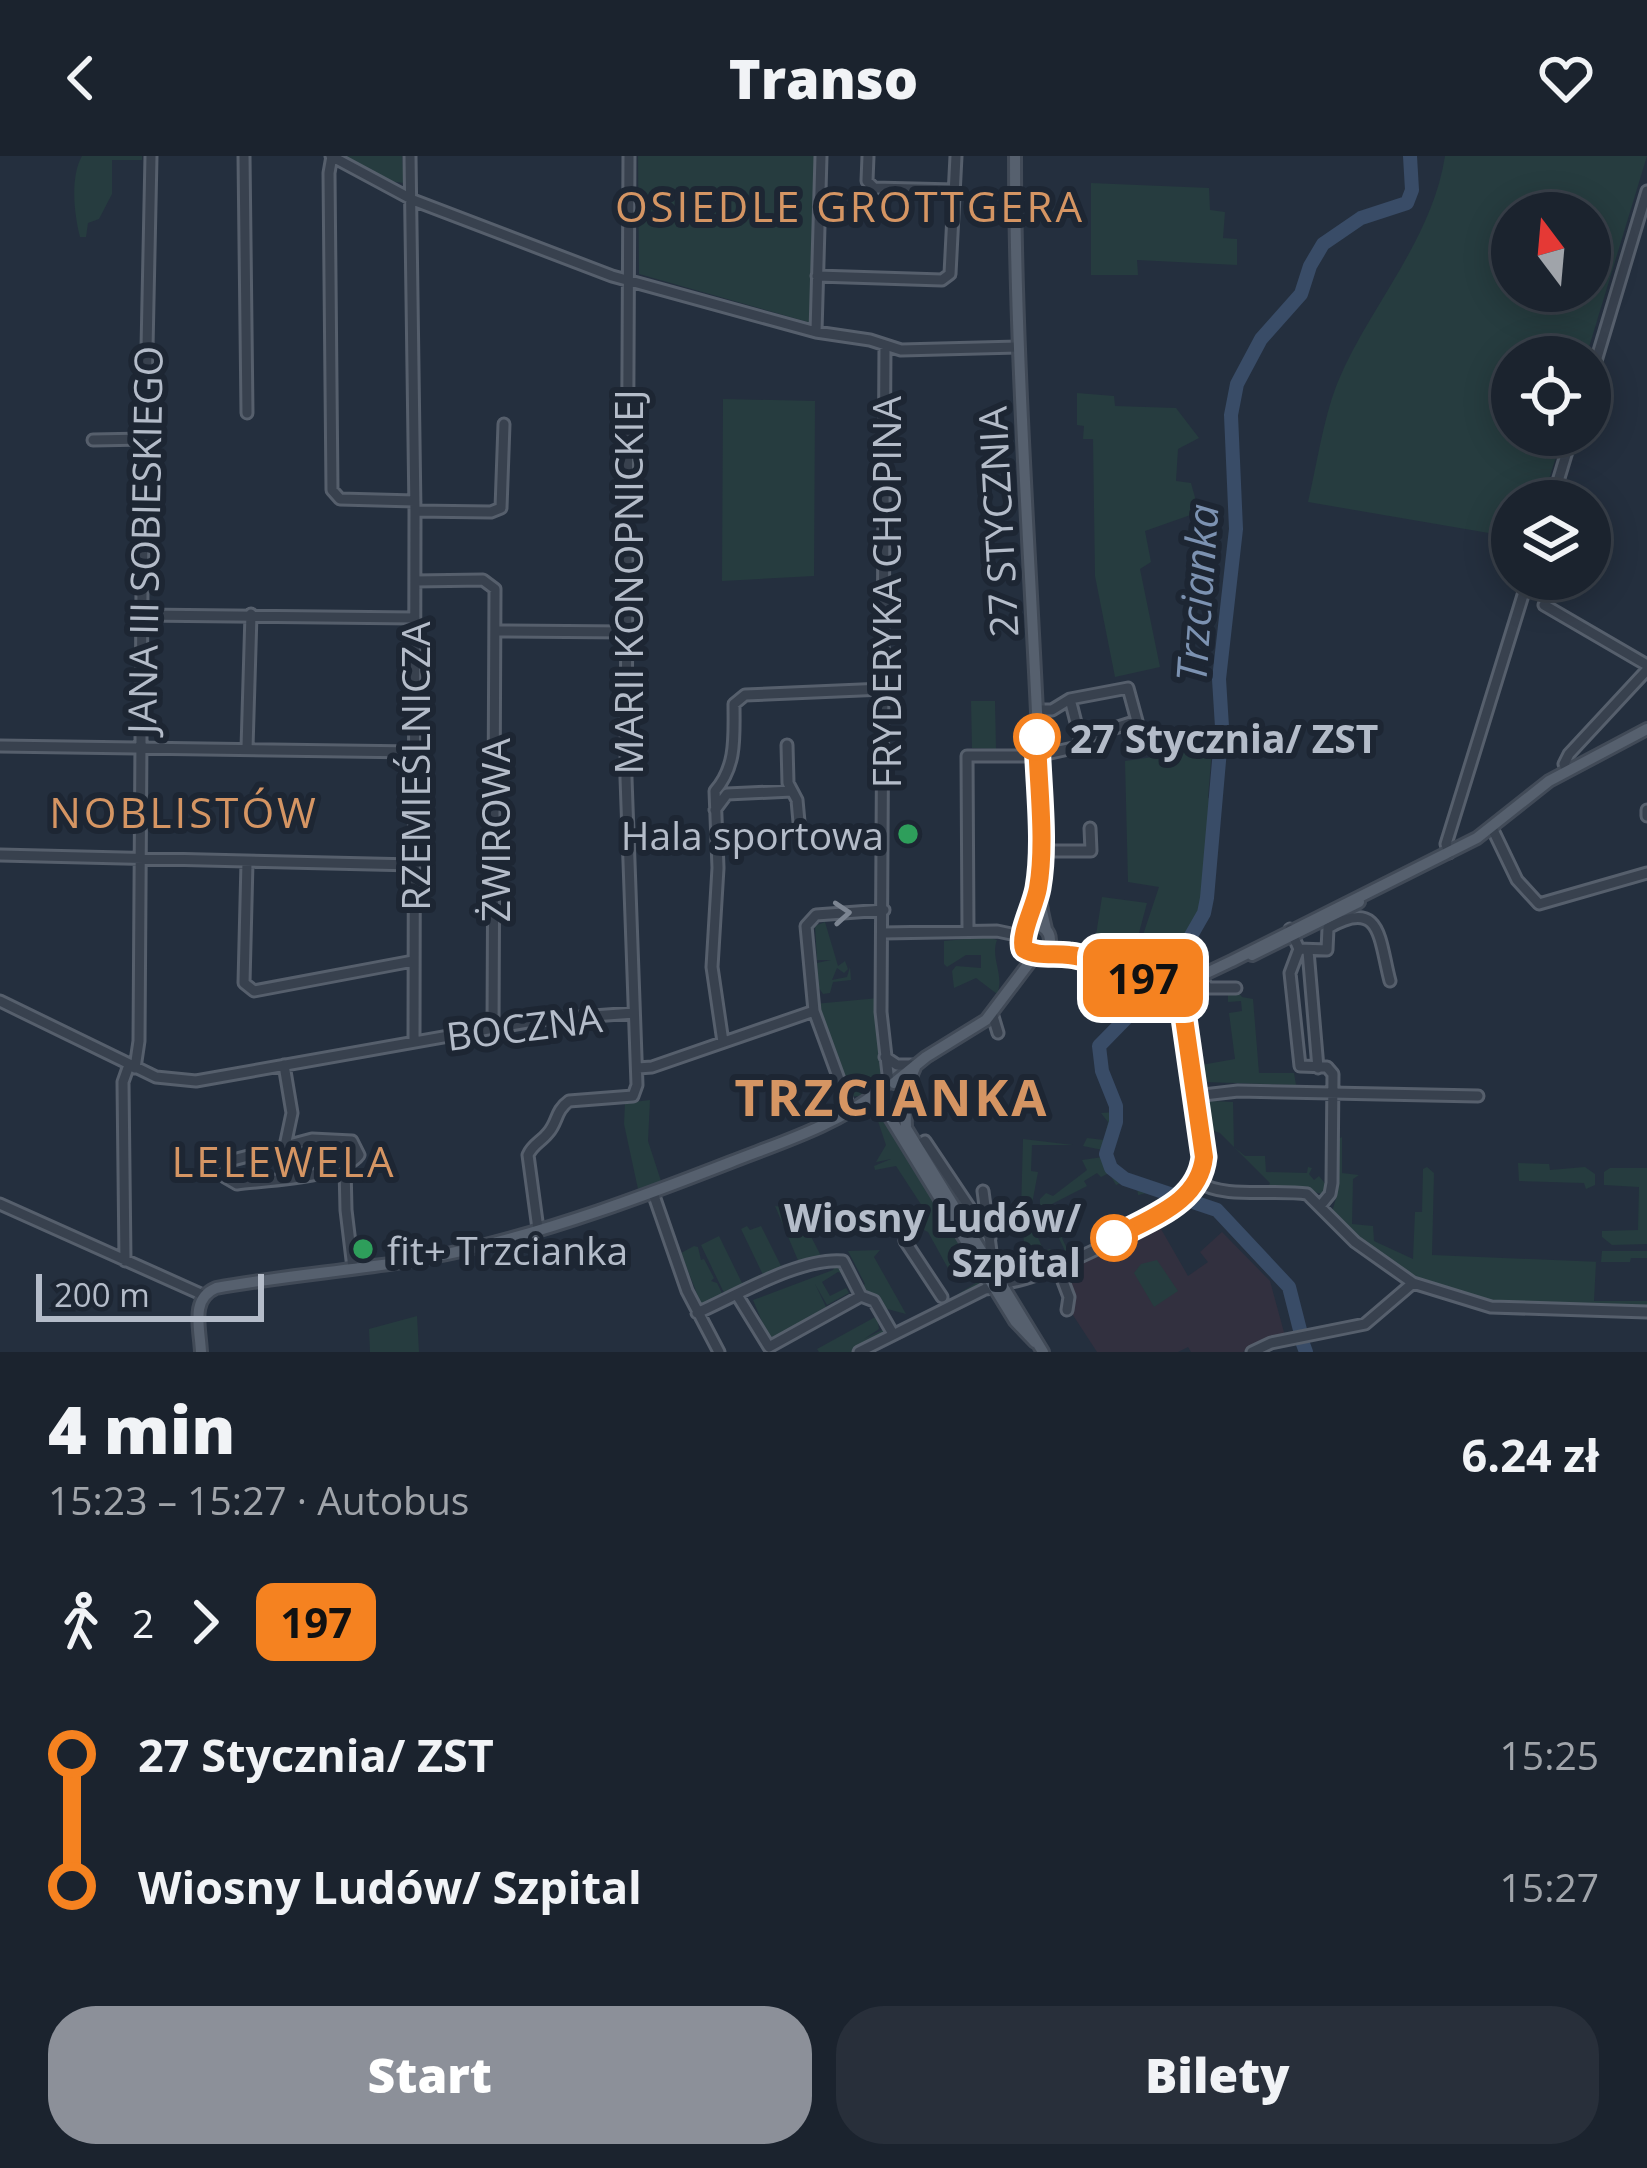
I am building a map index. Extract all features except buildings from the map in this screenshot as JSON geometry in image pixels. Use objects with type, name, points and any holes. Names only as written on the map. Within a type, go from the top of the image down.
[{"type":"main road","name":"27 STYCZNIA","points":[[1015,156],[1040,884],[1048,934]]},
{"type":"main road","points":[[1296,940],[1354,898],[1492,828],[1567,770],[1647,730]]},
{"type":"main road","name":"27 STYCZNIA","points":[[1019,974],[1023,936],[1040,884]]},
{"type":"main road","points":[[1068,954],[1039,925],[1023,936],[1040,953],[1068,954],[1175,984],[1296,940],[1380,887]]},
{"type":"main road","points":[[201,1352],[198,1311],[203,1295],[216,1288],[455,1252],[538,1229],[653,1193],[851,1112],[978,1027],[1040,953],[1048,934]]},
{"type":"main road","points":[[892,1087],[904,1106],[914,1153],[958,1231],[992,1275]]},
{"type":"main road","points":[[884,1109],[892,1087]]},
{"type":"main road","points":[[851,1112],[896,1112],[904,1106]]},
{"type":"main road","points":[[884,1109],[1021,1313]]},
{"type":"main road","points":[[992,1275],[1041,1348]]},
{"type":"main road","points":[[992,1275],[1020,1328],[1041,1348]]},
{"type":"street","name":"JANA III SOBIESKIEGO","points":[[125,1261],[123,1082],[139,1041],[152,156]]},
{"type":"street","points":[[244,156],[247,413]]},
{"type":"street","points":[[504,424],[501,508],[491,512],[340,499],[332,490],[332,156],[412,200],[627,278],[816,332],[901,350],[1018,346]]},
{"type":"street","name":"RZEMIEŚLNICZA","points":[[410,156],[416,506],[414,1040]]},
{"type":"street","name":"MARII KONOPNICKIEJ","points":[[538,1229],[528,1155],[532,1146],[553,1129],[556,1114],[569,1101],[630,1097],[638,1068],[627,832],[628,156]]},
{"type":"street","points":[[816,332],[820,156]]},
{"type":"street","points":[[868,156],[867,181],[874,188],[955,190]]},
{"type":"street","points":[[817,276],[942,280],[952,267],[956,156]]},
{"type":"street","points":[[1604,336],[1647,191]]},
{"type":"street","name":"FRYDERYKA CHOPINA","points":[[885,345],[881,1012],[892,1087]]},
{"type":"street","points":[[93,440],[145,439]]},
{"type":"street","name":"ŻWIROWA","points":[[415,581],[491,583],[495,589],[493,1028]]},
{"type":"street","points":[[1449,853],[1446,844],[1522,600]]},
{"type":"street","points":[[1544,605],[1647,668],[1569,754],[1564,764],[1567,770]]},
{"type":"street","points":[[247,748],[251,614]]},
{"type":"street","points":[[142,615],[415,618]]},
{"type":"street","points":[[495,631],[626,632]]},
{"type":"street","points":[[1037,710],[1128,688],[1137,721],[1081,739]]},
{"type":"street","points":[[715,810],[728,794],[738,698],[884,689]]},
{"type":"street","points":[[968,932],[967,756],[1037,756],[1082,746],[1070,699]]},
{"type":"street","points":[[787,745],[799,822]]},
{"type":"street","points":[[0,746],[415,752]]},
{"type":"street","points":[[723,1042],[712,968],[718,868],[716,791],[727,778]]},
{"type":"street","points":[[728,794],[792,791]]},
{"type":"street","points":[[1039,851],[1090,851],[1090,827]]},
{"type":"street","points":[[1492,828],[1516,880],[1539,904],[1647,873]]},
{"type":"street","points":[[0,855],[414,865]]},
{"type":"street","points":[[247,862],[244,983],[254,991],[413,961]]},
{"type":"street","points":[[851,1112],[814,1011],[806,933],[810,919],[884,910]]},
{"type":"street","points":[[1296,940],[1327,950],[1326,934],[1337,923],[1366,917],[1375,924],[1390,981]]},
{"type":"street","points":[[883,932],[1023,936]]},
{"type":"street","points":[[1296,940],[1318,1068]]},
{"type":"street","points":[[1296,940],[1290,973],[1299,1063],[1302,1068],[1330,1070],[1333,1091],[1332,1183],[1321,1205]]},
{"type":"street","points":[[1200,976],[1208,988],[1236,988]]},
{"type":"street","points":[[859,1352],[992,1275],[1022,1280],[1058,1268],[1192,1193],[1200,1181],[1204,1157],[1175,984]]},
{"type":"street","points":[[0,1001],[156,1077],[196,1081],[414,1040]]},
{"type":"street","points":[[638,1068],[814,1011]]},
{"type":"street","name":"BOCZNA","points":[[414,1040],[539,1019],[634,1013]]},
{"type":"street","points":[[978,1027],[996,1031],[992,1013]]},
{"type":"street","points":[[885,1057],[897,1065],[916,1065]]},
{"type":"street","points":[[284,1065],[292,1113],[285,1146]]},
{"type":"street","points":[[1195,1096],[1238,1090],[1478,1096]]},
{"type":"street","points":[[292,1113],[312,1139]]},
{"type":"street","points":[[312,1139],[355,1143],[358,1159],[346,1167],[237,1184],[225,1177],[229,1162],[285,1146],[312,1139]]},
{"type":"street","points":[[914,1153],[925,1141],[990,1238]]},
{"type":"street","points":[[346,1167],[353,1268]]},
{"type":"street","points":[[1200,1181],[1221,1191],[1307,1194],[1355,1243],[1413,1283],[1491,1306],[1647,1312]]},
{"type":"street","points":[[983,1191],[992,1275]]},
{"type":"street","points":[[653,1193],[697,1313],[718,1352]]},
{"type":"street","points":[[0,1204],[203,1295]]},
{"type":"street","points":[[905,1241],[942,1297]]},
{"type":"street","points":[[697,1313],[801,1267],[830,1260],[843,1262],[861,1296],[874,1300],[893,1334]]},
{"type":"street","points":[[1058,1268],[1069,1298],[1067,1310]]},
{"type":"street","points":[[1010,1296],[1022,1280]]},
{"type":"street","points":[[1252,1352],[1271,1343],[1365,1324],[1413,1283]]},
{"type":"street","points":[[736,1295],[770,1347],[861,1296]]},
{"type":"shaded area","points":[[1157,1222],[1188,1276],[1208,1262],[1200,1252],[1222,1232],[1270,1281],[1285,1336],[1243,1352],[1191,1352],[1188,1347],[1178,1352],[1097,1352],[1069,1309],[1056,1275]]},
{"type":"green space","points":[[82,156],[142,156],[142,160],[112,160],[112,194],[99,219],[88,223],[86,237],[80,237],[74,196]]},
{"type":"green space","points":[[339,156],[402,156],[404,183],[388,181]]},
{"type":"green space","points":[[638,156],[815,156],[811,323],[639,274]]},
{"type":"green space","points":[[1445,156],[1647,156],[1611,275],[1611,192],[1491,192],[1491,312],[1600,312],[1592,336],[1491,336],[1491,456],[1556,456],[1549,480],[1491,480],[1491,533],[1308,502],[1337,384],[1427,217]]},
{"type":"green space","points":[[1091,183],[1209,188],[1210,210],[1225,212],[1223,238],[1237,239],[1237,265],[1137,260],[1138,275],[1091,275]]},
{"type":"green space","points":[[1077,393],[1114,396],[1115,406],[1176,408],[1199,438],[1178,449],[1176,481],[1191,483],[1199,512],[1145,531],[1151,562],[1140,569],[1160,667],[1115,677],[1095,576],[1093,439],[1083,439],[1084,426],[1077,425]]},
{"type":"green space","points":[[723,399],[815,401],[814,576],[722,581]]},
{"type":"green space","points":[[971,701],[995,701],[996,749],[972,748]]},
{"type":"green space","points":[[1195,726],[1196,740],[1213,737],[1208,798],[1215,798],[1206,898],[1203,913],[1167,976],[1158,975],[1135,963],[1136,956],[1143,957],[1145,946],[1140,944],[1159,887],[1128,882],[1125,761],[1153,757],[1153,732]]},
{"type":"green space","points":[[1102,897],[1147,903],[1136,944],[1096,935]]},
{"type":"green space","points":[[825,922],[838,966],[845,961],[848,969],[844,973],[837,968],[832,980],[847,977],[850,967],[851,980],[833,982],[830,993],[823,994],[817,963],[831,960],[817,960],[815,926]]},
{"type":"green space","points":[[997,940],[997,994],[976,978],[954,988],[956,966],[981,968],[981,955],[966,955],[947,967],[944,941]]},
{"type":"green space","points":[[1228,993],[1253,999],[1259,1073],[1294,1073],[1296,1085],[1203,1082],[1201,1065],[1235,1059],[1229,1013],[1242,1011],[1241,1001],[1228,1002]]},
{"type":"green space","points":[[879,998],[880,1075],[866,1095],[851,1096],[814,1004]]},
{"type":"green space","points":[[650,1100],[648,1141],[661,1181],[638,1189],[624,1124],[625,1103]]},
{"type":"green space","points":[[1233,1102],[1234,1147],[1208,1129],[1205,1105]]},
{"type":"green space","points":[[1115,1112],[1108,1151],[1113,1170],[1132,1182],[1176,1196],[1168,1201],[1151,1192],[1138,1195],[1137,1187],[1116,1185],[1109,1173],[1101,1177],[1097,1173],[1084,1181],[1087,1186],[1050,1205],[1071,1258],[1064,1260],[1060,1255],[1065,1251],[1048,1215],[1040,1212],[1040,1199],[1046,1193],[1053,1196],[1087,1170],[1082,1160],[1103,1157],[1103,1150],[1083,1146],[1087,1138],[1104,1140],[1108,1122],[1101,1113]]},
{"type":"green space","points":[[881,1115],[985,1281],[953,1302],[952,1298],[979,1281],[972,1270],[955,1281],[928,1232],[918,1227],[924,1223],[924,1209],[896,1166],[875,1170],[874,1166],[891,1159],[876,1162],[886,1145],[877,1118]]},
{"type":"green space","points":[[1342,1137],[1342,1173],[1359,1175],[1353,1179],[1352,1224],[1373,1226],[1374,1241],[1413,1259],[1415,1212],[1422,1212],[1423,1169],[1427,1167],[1434,1173],[1432,1255],[1601,1262],[1596,1262],[1594,1301],[1647,1301],[1647,1307],[1516,1304],[1476,1298],[1402,1270],[1332,1212],[1337,1195],[1337,1140]]},
{"type":"green space","points":[[1023,1139],[1073,1145],[1032,1145],[1031,1171],[1038,1172],[1032,1204],[1044,1234],[1038,1238],[1057,1264],[1053,1266],[1048,1257],[1033,1263],[1034,1270],[1027,1272],[1021,1212]]},
{"type":"green space","points":[[1234,1147],[1245,1156],[1265,1156],[1266,1172],[1307,1173],[1312,1168],[1309,1174],[1314,1180],[1319,1176],[1328,1187],[1325,1195],[1297,1187],[1268,1187],[1270,1183]]},
{"type":"green space","points":[[1518,1163],[1549,1164],[1550,1170],[1585,1167],[1595,1174],[1595,1185],[1586,1189],[1584,1183],[1519,1181]]},
{"type":"green space","points":[[1647,1168],[1647,1244],[1612,1245],[1602,1237],[1602,1231],[1638,1230],[1639,1187],[1604,1185],[1604,1172]]},
{"type":"green space","points":[[775,1206],[797,1209],[822,1258],[800,1265]]},
{"type":"green space","points":[[747,1226],[750,1230],[761,1226],[784,1272],[765,1279],[741,1229]]},
{"type":"green space","points":[[719,1236],[742,1283],[759,1275],[761,1280],[725,1295],[701,1245]]},
{"type":"green space","points":[[694,1246],[723,1295],[705,1305],[681,1253]]},
{"type":"green space","points":[[880,1250],[874,1257],[906,1314],[880,1307],[860,1288],[865,1284],[848,1251]]},
{"type":"green space","points":[[1602,1251],[1647,1251],[1647,1258],[1601,1262]]},
{"type":"green space","points":[[1157,1260],[1178,1291],[1154,1307],[1134,1273],[1141,1264]]},
{"type":"green space","points":[[837,1264],[843,1274],[838,1272],[822,1282],[830,1296],[846,1288],[849,1293],[827,1305],[815,1284],[829,1313],[770,1341],[753,1300],[833,1270]]},
{"type":"green space","points":[[417,1316],[419,1352],[370,1352],[369,1329]]},
{"type":"green space","points":[[877,1316],[879,1329],[864,1339],[884,1329],[885,1333],[852,1352],[817,1349]]},
{"type":"waterway","name":"Trzcianka","points":[[1300,1330],[1289,1287],[1217,1210],[1125,1179],[1111,1168],[1106,1154],[1116,1106],[1102,1071],[1099,1046],[1160,990],[1204,913],[1222,727],[1219,679],[1236,529],[1231,415],[1237,384],[1261,339],[1301,294],[1323,244],[1361,218],[1407,203],[1412,190],[1410,156]]},
{"type":"waterway","name":"Trzcianka","points":[[1303,1344],[1306,1352]]},
{"type":"bus line","name":"197","points":[[1037,737],[1040,884],[1022,936],[1024,949],[1032,954],[1068,954],[1154,981],[1179,983],[1204,1157],[1202,1176],[1192,1193],[1114,1238]]},
{"type":"place","name":"27 Stycznia/ ZST","points":[[1037,737]]},
{"type":"place","name":"Hala sportowa","points":[[908,834]]},
{"type":"place","name":"Wiosny Ludów/ Szpital","points":[[1114,1238]]},
{"type":"place","name":"fit+ Trzcianka","points":[[363,1249]]},
{"type":"district","name":"OSIEDLE GROTTGERA","points":[[850,205]]},
{"type":"district","name":"NOBLISTÓW","points":[[184,811]]},
{"type":"district","name":"TRZCIANKA","points":[[892,1096]]},
{"type":"district","name":"LELEWELA","points":[[284,1160]]}]
